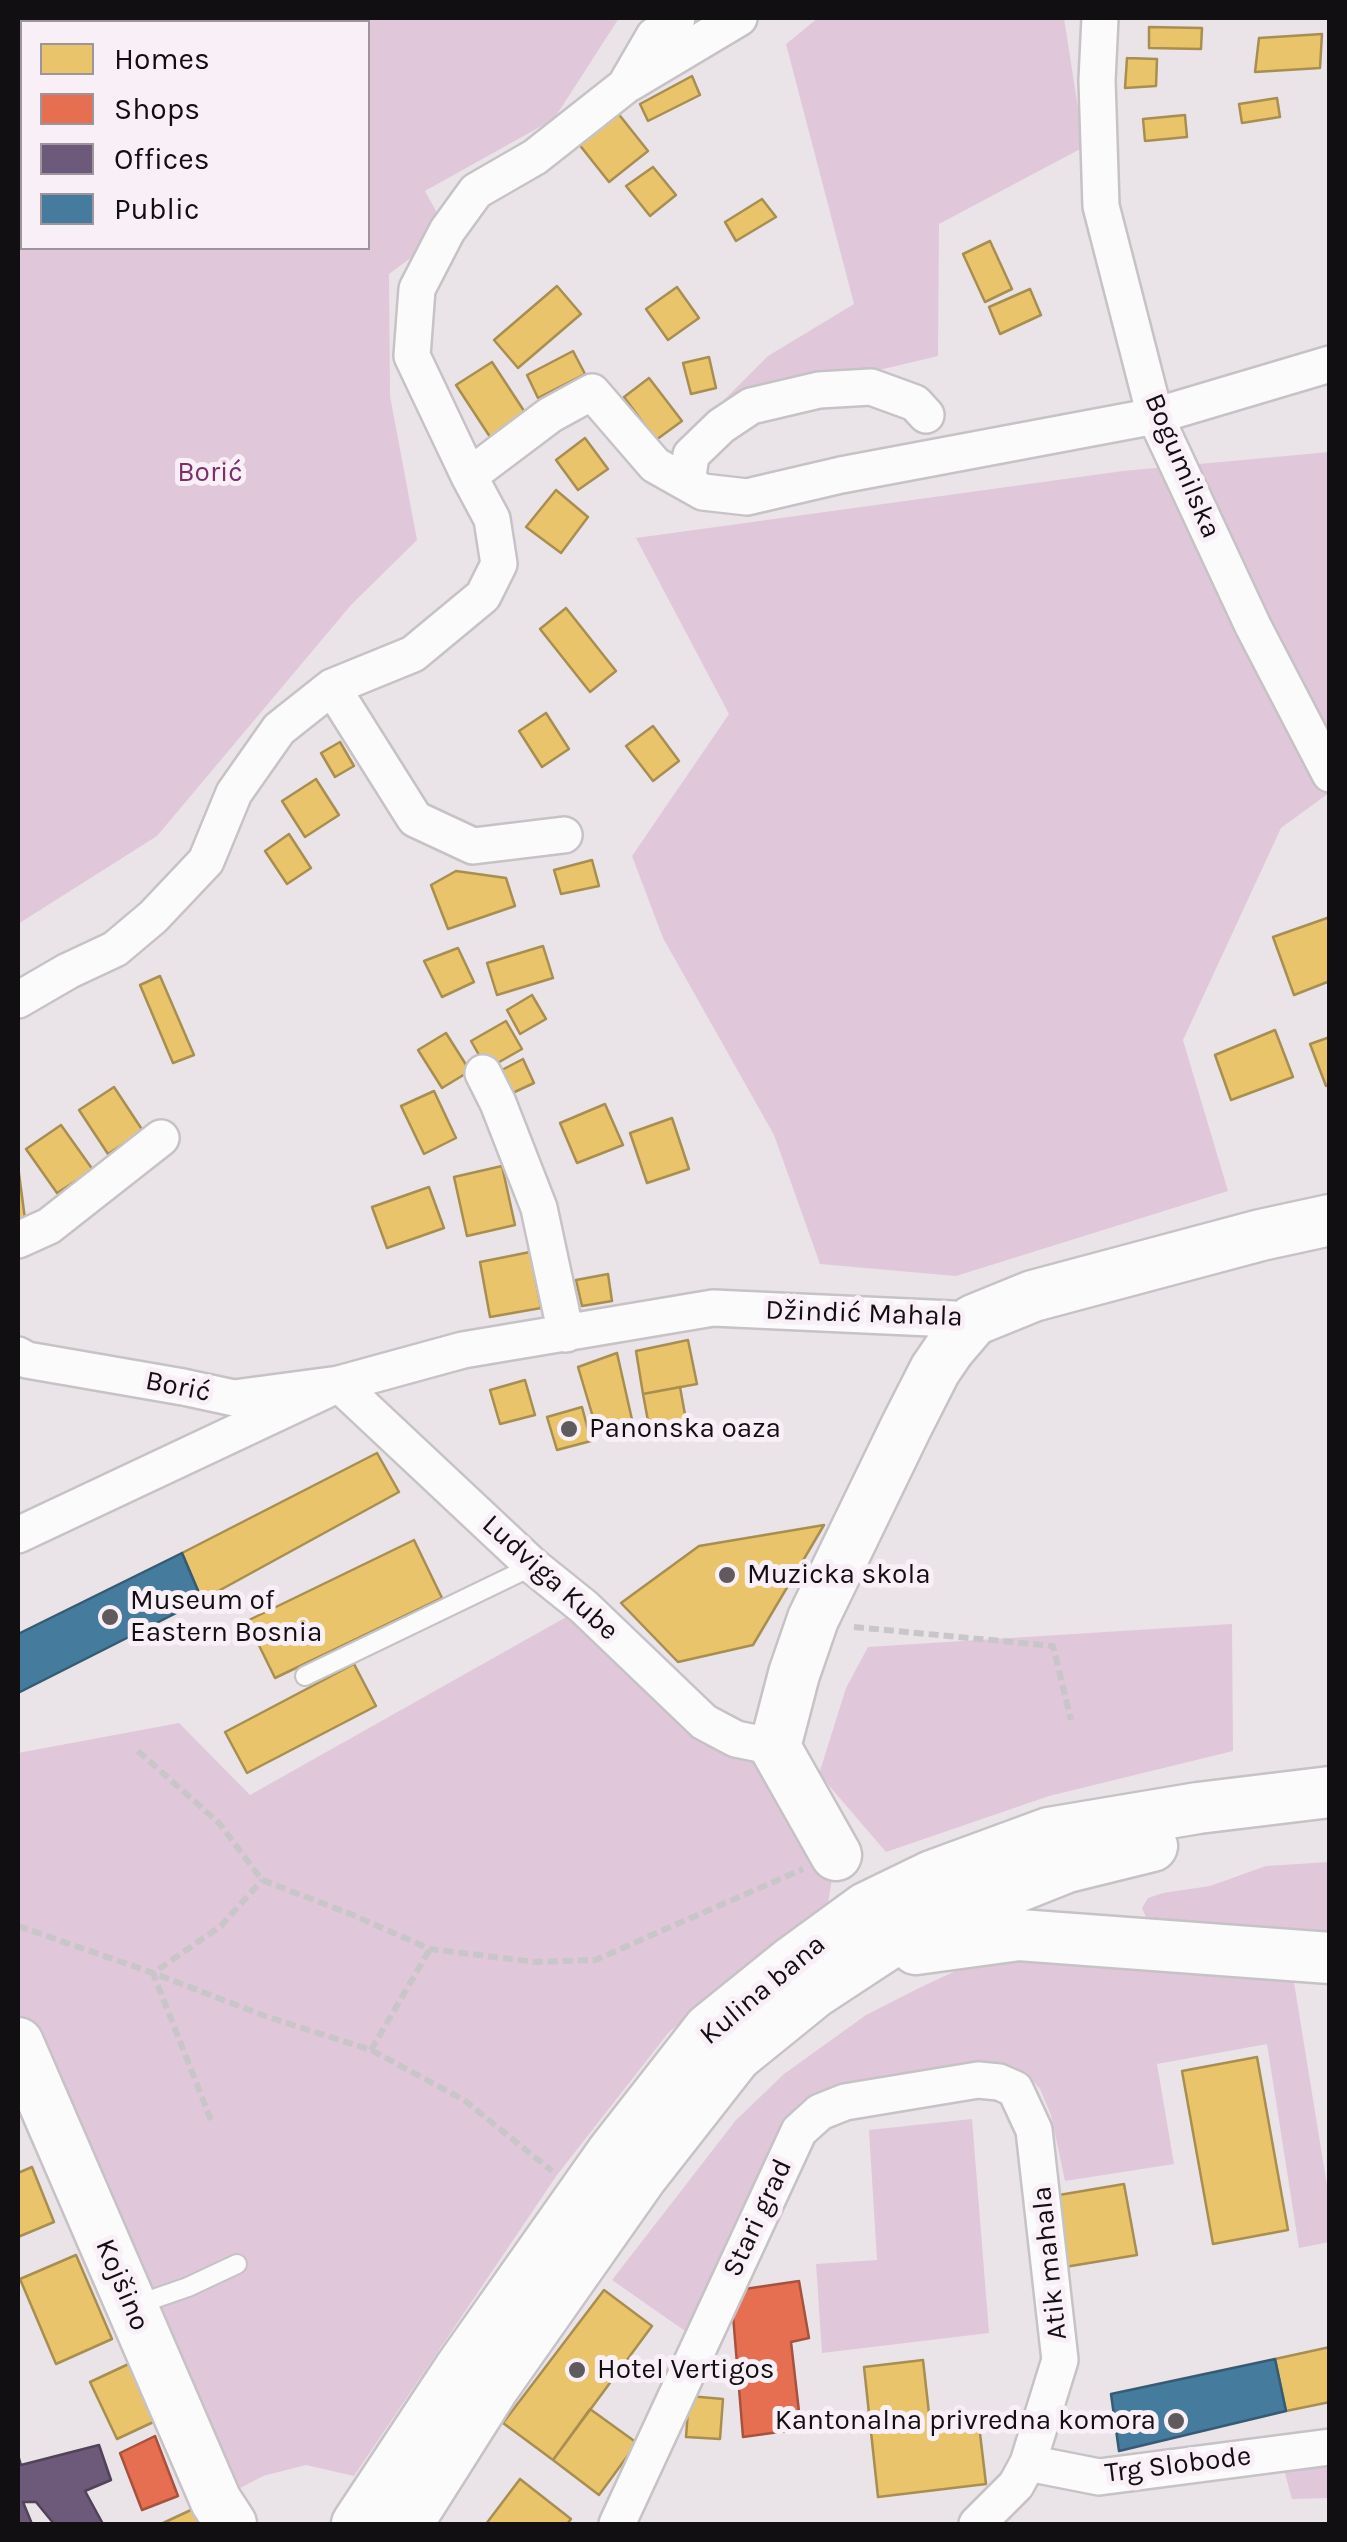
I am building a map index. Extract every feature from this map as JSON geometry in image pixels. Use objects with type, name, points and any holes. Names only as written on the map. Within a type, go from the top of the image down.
[{"type":"main road","name":"Džindić Mahala","points":[[974,1320],[1033,1296],[1330,1220]]},
{"type":"main road","points":[[807,1951],[828,1903],[836,1855],[775,1747],[794,1674],[813,1619],[935,1370],[974,1320]]},
{"type":"main road","name":"Kulina bana","points":[[357,2524],[459,2370],[612,2153],[696,2044],[709,2029],[807,1951],[866,1908],[932,1876],[1048,1833],[1198,1808],[1330,1792]]},
{"type":"main road","name":"Kulina bana","points":[[407,2524],[495,2385],[642,2176],[736,2056],[816,1992],[885,1946],[1067,1867],[1174,1840],[1330,1826]]},
{"type":"main road","points":[[1140,1944],[1114,1922],[1106,1904],[1106,1884],[1121,1864],[1174,1840]]},
{"type":"main road","points":[[836,1855],[932,1876]]},
{"type":"main road","points":[[866,1958],[1019,1936],[1330,1958]]},
{"type":"main road","name":"Kojšino","points":[[18,2042],[216,2501],[232,2524]]},
{"type":"street","points":[[624,86],[654,36],[677,18]]},
{"type":"street","points":[[18,1000],[114,949],[153,916],[206,860],[234,793],[279,730],[332,686],[413,654],[483,596],[499,564],[492,519],[412,356],[417,289],[447,230],[476,191],[535,158],[624,86],[739,18]]},
{"type":"street","name":"Bogumilska","points":[[1100,18],[1096,80],[1101,206],[1155,416],[1252,626],[1330,774]]},
{"type":"street","points":[[469,476],[550,415],[592,392],[656,465],[703,492],[747,497],[840,475],[1155,416],[1330,364]]},
{"type":"street","points":[[687,483],[691,455],[721,426],[751,406],[818,390],[871,387],[915,402],[926,416]]},
{"type":"street","points":[[332,686],[415,819],[473,846],[564,835]]},
{"type":"street","points":[[483,1073],[539,1208],[566,1334]]},
{"type":"street","points":[[18,1240],[49,1226],[161,1138]]},
{"type":"street","name":"Džindić Mahala","points":[[18,1536],[339,1384],[463,1350],[713,1308],[974,1320]]},
{"type":"street","name":"Borić","points":[[18,1355],[27,1360],[234,1398],[339,1384]]},
{"type":"street","name":"Ludviga Kube","points":[[339,1384],[704,1722],[736,1740],[775,1747]]},
{"type":"street","name":"Stari grad","points":[[617,2524],[799,2132],[820,2112],[845,2102],[978,2080],[1016,2089],[1022,2099]]},
{"type":"street","name":"Atik mahala","points":[[977,2524],[1016,2485],[1028,2463],[1060,2360],[1034,2130],[1022,2099]]},
{"type":"street","name":"Trg Slobode","points":[[1028,2463],[1098,2477],[1330,2447]]},
{"type":"lane","points":[[305,1676],[533,1566]]},
{"type":"lane","points":[[131,2307],[237,2264]]},
{"type":"path","points":[[813,1619],[856,1627],[1053,1646],[1071,1720]]},
{"type":"path","points":[[138,1751],[219,1823],[262,1880],[353,1914],[430,1949],[535,1962],[595,1960],[836,1855]]},
{"type":"path","points":[[153,1972],[221,1926],[262,1880]]},
{"type":"path","points":[[18,1926],[370,2050],[464,2100],[557,2175]]},
{"type":"path","points":[[370,2050],[430,1949]]},
{"type":"path","points":[[153,1972],[211,2120]]},
{"type":"green space","name":"Borić","points":[[18,18],[619,18],[554,119],[425,191],[447,231],[389,274],[390,396],[417,540],[351,605],[157,836],[18,924]]},
{"type":"green space","points":[[818,18],[1064,18],[1084,147],[939,224],[938,356],[715,409],[768,356],[854,304],[786,44]]},
{"type":"green space","points":[[1329,452],[1329,793],[1281,828],[1183,1040],[1228,1191],[956,1276],[820,1264],[774,1135],[663,938],[632,856],[729,714],[636,538],[1123,471]]},
{"type":"green space","points":[[584,1607],[704,1722],[775,1747],[836,1855],[822,1918],[669,2032],[557,2175],[354,2476],[306,2465],[263,2476],[216,2501],[18,2043],[18,1753],[179,1723],[250,1795]]},
{"type":"green space","points":[[1232,1624],[1233,1751],[1049,1796],[886,1852],[819,1774],[846,1688],[868,1647]]},
{"type":"green space","points":[[1329,1862],[1329,1935],[1167,1927],[1146,1917],[1142,1908],[1148,1898],[1210,1886],[1266,1866]]},
{"type":"green space","points":[[999,1960],[1293,1976],[1329,2198],[1329,2242],[1299,2248],[1267,2044],[1157,2064],[1174,2164],[1065,2181],[1051,2115],[1040,2089],[1027,2073],[1005,2064],[985,2063],[857,2088],[785,2129],[685,2331],[612,2280],[736,2120],[784,2074],[866,2015],[921,1987],[962,1968]]},
{"type":"green space","points":[[972,2119],[989,2333],[822,2353],[816,2264],[877,2260],[869,2130]]},
{"type":"green space","points":[[1329,2459],[1329,2498],[1292,2499],[1284,2470]]},
{"type":"building: Homes","points":[[1149,27],[1202,28],[1201,49],[1149,48]]},
{"type":"building: Homes","points":[[1322,34],[1320,68],[1255,72],[1259,38]]},
{"type":"building: Homes","points":[[1127,58],[1157,59],[1156,86],[1125,88]]},
{"type":"building: Homes","points":[[692,76],[700,95],[648,121],[640,104]]},
{"type":"building: Homes","points":[[1277,98],[1280,117],[1242,123],[1239,104]]},
{"type":"building: Homes","points":[[617,112],[648,151],[609,182],[578,143]]},
{"type":"building: Homes","points":[[1185,115],[1187,137],[1145,141],[1143,119]]},
{"type":"building: Homes","points":[[653,167],[676,195],[650,216],[626,186]]},
{"type":"building: Homes","points":[[762,199],[776,217],[736,241],[725,222]]},
{"type":"building: Homes","points":[[990,241],[1012,289],[985,302],[963,254]]},
{"type":"building: Homes","points":[[557,286],[581,314],[518,368],[494,340]]},
{"type":"building: Homes","points":[[677,287],[699,318],[668,340],[646,309]]},
{"type":"building: Homes","points":[[1030,289],[1041,315],[1000,334],[989,307]]},
{"type":"building: Homes","points":[[573,351],[585,374],[538,398],[527,375]]},
{"type":"building: Homes","points":[[709,357],[716,388],[691,394],[683,363]]},
{"type":"building: Homes","points":[[492,362],[528,417],[492,440],[456,385]]},
{"type":"building: Homes","points":[[649,378],[682,421],[656,440],[624,397]]},
{"type":"building: Homes","points":[[585,438],[608,469],[578,490],[556,460]]},
{"type":"building: Homes","points":[[556,490],[588,517],[561,553],[526,527]]},
{"type":"building: Homes","points":[[566,608],[616,671],[590,692],[540,629]]},
{"type":"building: Homes","points":[[546,713],[569,749],[542,767],[519,731]]},
{"type":"building: Homes","points":[[653,726],[679,761],[653,781],[626,746]]},
{"type":"building: Homes","points":[[340,742],[354,766],[335,777],[321,753]]},
{"type":"building: Homes","points":[[316,779],[339,815],[305,837],[282,801]]},
{"type":"building: Homes","points":[[289,834],[311,868],[287,884],[265,851]]},
{"type":"building: Homes","points":[[592,860],[599,886],[561,894],[554,870]]},
{"type":"building: Homes","points":[[456,871],[506,878],[515,906],[448,929],[431,885]]},
{"type":"building: Homes","points":[[1330,917],[1330,981],[1294,995],[1273,937]]},
{"type":"building: Homes","points":[[543,946],[553,978],[497,995],[487,963]]},
{"type":"building: Homes","points":[[458,948],[474,982],[442,997],[424,961]]},
{"type":"building: Homes","points":[[160,976],[194,1055],[173,1063],[140,985]]},
{"type":"building: Homes","points":[[532,995],[546,1019],[520,1034],[507,1010]]},
{"type":"building: Homes","points":[[506,1021],[522,1049],[487,1069],[471,1041]]},
{"type":"building: Homes","points":[[1275,1030],[1293,1077],[1231,1100],[1215,1055]]},
{"type":"building: Homes","points":[[446,1033],[470,1071],[442,1088],[418,1050]]},
{"type":"building: Homes","points":[[1330,1037],[1330,1084],[1326,1086],[1310,1044]]},
{"type":"building: Homes","points":[[523,1059],[534,1083],[506,1096],[496,1073]]},
{"type":"building: Homes","points":[[114,1087],[143,1131],[108,1154],[79,1110]]},
{"type":"building: Homes","points":[[434,1091],[456,1138],[424,1154],[401,1106]]},
{"type":"building: Homes","points":[[605,1104],[623,1145],[577,1163],[560,1123]]},
{"type":"building: Homes","points":[[672,1118],[689,1169],[647,1183],[630,1133]]},
{"type":"building: Homes","points":[[61,1125],[93,1170],[57,1193],[26,1149]]},
{"type":"building: Homes","points":[[18,1166],[25,1219],[18,1220]]},
{"type":"building: Homes","points":[[502,1166],[515,1225],[467,1236],[454,1177]]},
{"type":"building: Homes","points":[[429,1187],[444,1228],[387,1248],[372,1207]]},
{"type":"building: Homes","points":[[530,1252],[541,1308],[490,1317],[480,1262]]},
{"type":"building: Homes","points":[[608,1274],[612,1301],[582,1306],[576,1280]]},
{"type":"building: Homes","points":[[688,1340],[697,1384],[643,1394],[636,1351]]},
{"type":"building: Homes","points":[[617,1353],[633,1424],[598,1434],[578,1367]]},
{"type":"building: Homes","points":[[525,1380],[535,1415],[500,1424],[490,1390]]},
{"type":"building: Homes","points":[[680,1387],[688,1431],[651,1437],[643,1394]]},
{"type":"building: Homes","name":"Panonska oaza","points":[[582,1407],[591,1441],[557,1450],[547,1417]]},
{"type":"building: Homes","points":[[377,1453],[399,1492],[202,1600],[182,1553]]},
{"type":"building: Homes","name":"Muzicka skola","points":[[824,1525],[753,1645],[678,1662],[621,1603],[699,1546]]},
{"type":"building: Homes","points":[[414,1540],[442,1598],[275,1678],[247,1621]]},
{"type":"building: Homes","points":[[354,1664],[376,1706],[247,1773],[225,1732]]},
{"type":"building: Homes","points":[[1257,2057],[1288,2230],[1213,2244],[1182,2071]]},
{"type":"building: Homes","points":[[32,2167],[54,2222],[18,2237],[18,2173]]},
{"type":"building: Homes","points":[[1124,2184],[1137,2255],[1065,2267],[1053,2196]]},
{"type":"building: Homes","points":[[76,2255],[112,2339],[56,2364],[20,2279]]},
{"type":"building: Homes","points":[[604,2290],[652,2326],[553,2460],[503,2423]]},
{"type":"building: Homes","points":[[1330,2347],[1330,2402],[1286,2411],[1275,2359]]},
{"type":"building: Homes","points":[[923,2360],[931,2431],[979,2425],[986,2484],[878,2497],[864,2367]]},
{"type":"building: Homes","points":[[135,2361],[162,2418],[117,2439],[90,2382]]},
{"type":"building: Homes","points":[[689,2396],[723,2399],[720,2439],[686,2437]]},
{"type":"building: Homes","points":[[590,2409],[637,2443],[599,2495],[553,2460]]},
{"type":"building: Homes","points":[[520,2479],[571,2519],[567,2524],[486,2524]]},
{"type":"building: Homes","points":[[193,2509],[200,2524],[161,2524]]},
{"type":"building: Shops","points":[[799,2281],[809,2338],[791,2342],[801,2429],[743,2437],[731,2291]]},
{"type":"building: Shops","points":[[155,2436],[178,2496],[142,2510],[120,2453]]},
{"type":"building: Offices","points":[[99,2445],[111,2480],[85,2491],[103,2524],[54,2524],[36,2502],[23,2502],[32,2524],[18,2524],[18,2455],[21,2465]]},
{"type":"building: Public","name":"Museum of Eastern Bosnia","points":[[182,1553],[202,1600],[18,1693],[18,1634]]},
{"type":"building: Public","points":[[1275,2359],[1286,2411],[1119,2451],[1111,2394]]},
{"type":"place","name":"Panonska oaza","points":[[569,1429]]},
{"type":"place","name":"Muzicka skola","points":[[727,1575]]},
{"type":"place","name":"Museum of Eastern Bosnia","points":[[110,1617]]},
{"type":"place","name":"Hotel Vertigos","points":[[577,2370]]},
{"type":"place","name":"Kantonalna privredna komora","points":[[1176,2421]]}]
